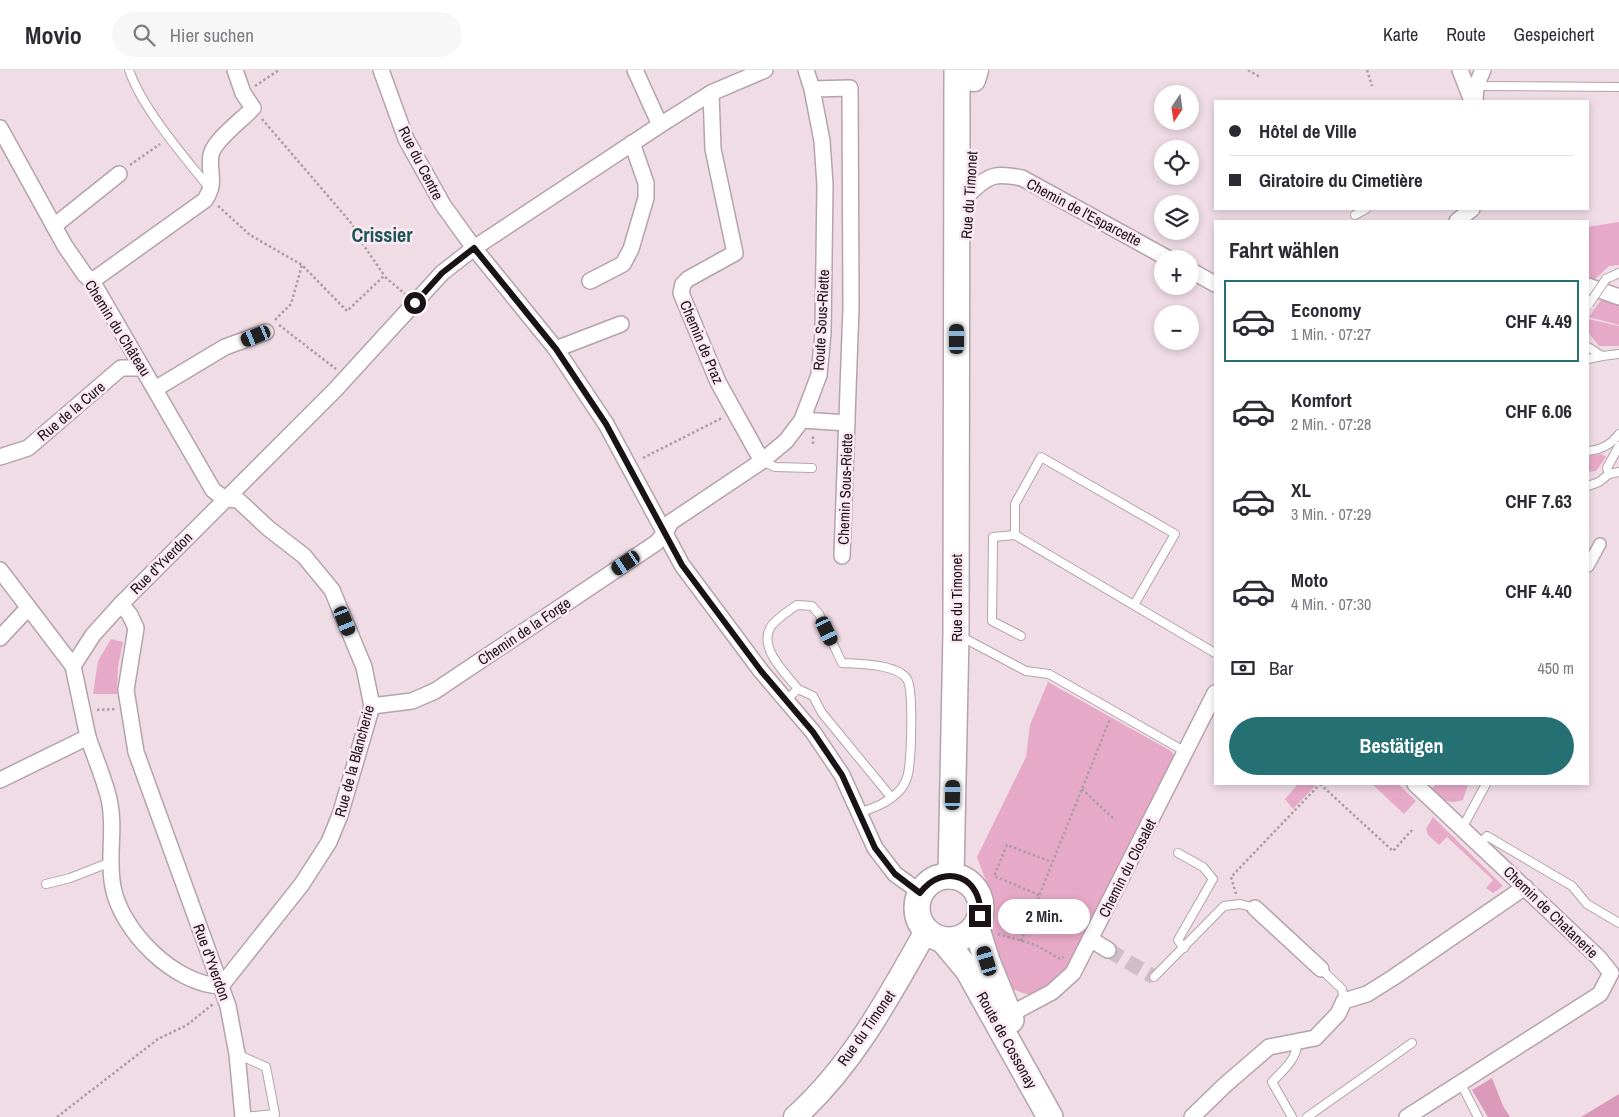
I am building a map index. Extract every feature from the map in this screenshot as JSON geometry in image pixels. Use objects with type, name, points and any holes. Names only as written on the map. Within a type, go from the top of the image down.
[{"type":"main road","name":"Rue du Timonet","points":[[958,320],[971,192],[971,73]]},
{"type":"main road","name":"Rue du Timonet","points":[[952,876],[958,320],[971,73]]},
{"type":"main road","points":[[952,876],[972,885],[978,894],[981,905],[980,916],[985,929],[962,938],[935,935],[917,913],[920,893],[933,880],[952,876]]},
{"type":"main road","name":"Route de Cossonay","points":[[985,929],[987,961],[1052,1117]]},
{"type":"main road","name":"Rue du Timonet","points":[[794,1117],[807,1106],[856,1047],[884,1004],[935,935]]},
{"type":"main road","name":"Route de Cossonay","points":[[935,935],[968,970],[1052,1117]]},
{"type":"street","points":[[92,281],[210,193],[211,154],[217,141],[233,129],[253,108],[243,93],[235,70]]},
{"type":"street","name":"Rue du Centre","points":[[381,70],[405,135],[429,182],[443,206],[474,248]]},
{"type":"street","points":[[634,70],[660,125]]},
{"type":"street","points":[[765,70],[711,94],[660,125],[474,248],[556,349],[606,424],[682,565],[813,732],[842,775],[875,848],[895,874],[920,893]]},
{"type":"street","name":"Route Sous-Riette","points":[[665,533],[671,522],[762,462],[786,441],[802,420],[819,375],[824,306],[825,185],[822,141],[812,89],[806,70]]},
{"type":"street","points":[[1460,70],[1473,100]]},
{"type":"street","points":[[1473,100],[1476,86],[1483,70]]},
{"type":"street","name":"Chemin Sous-Riette","points":[[812,89],[850,88],[851,307],[842,556]]},
{"type":"street","name":"Chemin de Praz","points":[[711,94],[713,150],[735,253],[688,279],[683,284],[682,293],[718,382],[762,462]]},
{"type":"street","name":"Chemin du Château","points":[[0,128],[54,226],[85,275],[92,281],[207,482],[212,490],[225,498]]},
{"type":"street","points":[[590,281],[623,264],[631,250],[646,198],[646,183],[632,143]]},
{"type":"street","points":[[54,226],[119,174]]},
{"type":"street","name":"Chemin de l'Esparcette","points":[[971,192],[982,181],[1000,174],[1022,178],[1154,251]]},
{"type":"street","points":[[825,185],[850,186]]},
{"type":"street","points":[[1458,220],[1471,210]]},
{"type":"street","name":"Rue d'Yverdon","points":[[243,1117],[237,1054],[228,1006],[136,752],[126,690],[136,628],[121,604],[335,390],[442,273],[474,248]]},
{"type":"street","points":[[1199,275],[1214,283]]},
{"type":"street","points":[[1589,286],[1619,297]]},
{"type":"street","points":[[824,306],[851,307]]},
{"type":"street","points":[[556,349],[621,324]]},
{"type":"street","points":[[155,389],[225,348],[270,326]]},
{"type":"street","points":[[129,345],[121,368],[142,368]]},
{"type":"street","name":"Rue de la Cure","points":[[0,457],[28,448],[121,368]]},
{"type":"street","name":"Chemin Sous-Riette","points":[[802,420],[847,423]]},
{"type":"street","name":"Rue de la Blancherie","points":[[221,986],[302,884],[328,842],[340,815],[372,706],[364,667],[332,590],[304,556],[268,528],[238,500],[225,498]]},
{"type":"street","name":"Chemin de la Forge","points":[[372,706],[412,701],[434,691],[656,543],[665,533]]},
{"type":"street","points":[[1589,564],[1600,544]]},
{"type":"street","points":[[0,570],[73,666],[88,737],[109,800],[113,832],[110,862],[118,906],[134,933],[153,952],[177,971],[206,986],[221,986]]},
{"type":"street","points":[[73,666],[94,635],[121,604]]},
{"type":"street","points":[[0,638],[28,608]]},
{"type":"street","name":"Chemin du Closalet","points":[[1009,1015],[1052,992],[1073,973],[1214,695]]},
{"type":"street","points":[[0,780],[88,737]]},
{"type":"street","name":"Chemin de Chatanerie","points":[[1407,1117],[1600,994],[1615,976],[1599,958],[1416,785]]},
{"type":"street","points":[[1192,1117],[1224,1085],[1269,1047],[1315,1038],[1338,1014],[1344,1002],[1367,994],[1388,981],[1525,887]]},
{"type":"street","points":[[1255,908],[1321,969]]},
{"type":"street","points":[[1090,939],[1108,950]]},
{"type":"lane","points":[[129,70],[149,106],[210,193]]},
{"type":"lane","points":[[1476,86],[1619,87]]},
{"type":"lane","points":[[1355,215],[1364,210]]},
{"type":"lane","points":[[1589,304],[1606,279],[1619,273]]},
{"type":"lane","points":[[1589,348],[1602,356]]},
{"type":"lane","points":[[1589,360],[1619,354]]},
{"type":"lane","points":[[1589,451],[1601,449],[1613,442],[1619,434]]},
{"type":"lane","points":[[1609,474],[1607,468],[1619,446]]},
{"type":"lane","points":[[1015,535],[1015,504],[1042,457],[1175,534],[1134,605]]},
{"type":"lane","points":[[762,462],[776,467],[812,468]]},
{"type":"lane","points":[[1589,486],[1599,482],[1609,474],[1619,472]]},
{"type":"lane","points":[[1021,636],[992,620],[993,537],[1015,535],[1214,652]]},
{"type":"lane","points":[[859,813],[880,805],[900,791],[908,776],[911,695],[907,679],[898,672],[884,667],[842,663],[819,614],[812,606],[797,605],[770,627],[766,642],[772,654],[798,689],[813,696],[822,713],[891,797]]},
{"type":"lane","points":[[956,634],[1026,671],[1049,674],[1184,751]]},
{"type":"lane","points":[[786,700],[798,689]]},
{"type":"lane","points":[[1460,827],[1466,821],[1485,785]]},
{"type":"lane","points":[[1479,844],[1487,836],[1572,886],[1587,904],[1619,923]]},
{"type":"lane","points":[[1178,853],[1203,866],[1213,879],[1178,940],[1184,948]]},
{"type":"lane","points":[[46,884],[110,862]]},
{"type":"lane","points":[[1154,977],[1224,906],[1240,904],[1255,908]]},
{"type":"lane","points":[[1321,969],[1342,989],[1344,1002]]},
{"type":"lane","points":[[1292,1117],[1272,1082],[1294,1058],[1298,1050],[1297,1042]]},
{"type":"lane","points":[[1307,1117],[1412,1043]]},
{"type":"lane","points":[[237,1054],[266,1067],[275,1114],[243,1117]]},
{"type":"lane","points":[[1461,1084],[1478,1117]]},
{"type":"path","points":[[243,93],[279,70]]},
{"type":"path","points":[[1248,70],[1260,77]]},
{"type":"path","points":[[1367,70],[1372,86]]},
{"type":"path","points":[[253,108],[285,149],[352,224],[358,237],[365,244],[384,276],[409,298]]},
{"type":"path","points":[[119,174],[170,137]]},
{"type":"path","points":[[210,193],[250,235],[302,265],[347,311],[384,276]]},
{"type":"path","points":[[302,265],[291,304],[270,326],[340,372]]},
{"type":"path","points":[[643,458],[734,411]]},
{"type":"path","points":[[82,711],[128,709]]},
{"type":"path","points":[[1021,941],[1113,711]]},
{"type":"path","points":[[1235,890],[1231,877],[1319,785]]},
{"type":"path","points":[[1321,785],[1393,850],[1413,829]]},
{"type":"path","points":[[1082,789],[1116,820]]},
{"type":"path","points":[[1040,895],[994,876],[1007,845],[1052,862]]},
{"type":"path","points":[[985,929],[1036,946],[1060,959],[1068,956],[1078,962]]},
{"type":"path","points":[[57,1117],[158,1039],[188,1025],[214,1002]]},
{"type":"shaded area","points":[[1619,222],[1619,265],[1609,266],[1594,280],[1589,278],[1589,227]]},
{"type":"shaded area","points":[[1601,300],[1619,305],[1619,325],[1589,317]]},
{"type":"shaded area","points":[[1589,319],[1619,326],[1619,346],[1599,346],[1589,333]]},
{"type":"shaded area","points":[[1602,454],[1606,457],[1596,471],[1589,472],[1589,456]]},
{"type":"shaded area","points":[[111,639],[123,642],[118,666],[117,694],[93,694],[98,661]]},
{"type":"shaded area","points":[[1048,682],[1171,751],[1176,759],[1068,967],[1046,987],[1029,995],[1012,989],[1006,982],[989,931],[994,903],[977,857],[1026,757],[1030,725]]},
{"type":"shaded area","points":[[1297,785],[1316,785],[1293,809],[1285,799]]},
{"type":"shaded area","points":[[1373,785],[1399,785],[1416,801],[1404,814]]},
{"type":"shaded area","points":[[1435,785],[1468,785],[1463,800],[1453,802],[1442,799],[1432,789]]},
{"type":"shaded area","points":[[1433,817],[1503,886],[1493,893],[1486,888],[1493,880],[1447,837],[1439,845],[1428,835],[1426,829]]},
{"type":"shaded area","points":[[1492,1078],[1503,1106],[1510,1117],[1488,1117],[1472,1090]]},
{"type":"shaded area","points":[[1619,1094],[1619,1117],[1581,1117]]},
{"type":"tunnel","points":[[1108,950],[1154,977]]},
{"type":"district","name":"Crissier","points":[[382,234]]},
{"type":"route","points":[[415,303],[442,273],[474,248],[508,286],[556,349],[606,424],[682,565],[761,671],[813,732],[842,775],[875,848],[895,874],[920,893],[933,880],[942,877],[952,876],[972,885],[978,894],[981,905],[980,916]]}]
